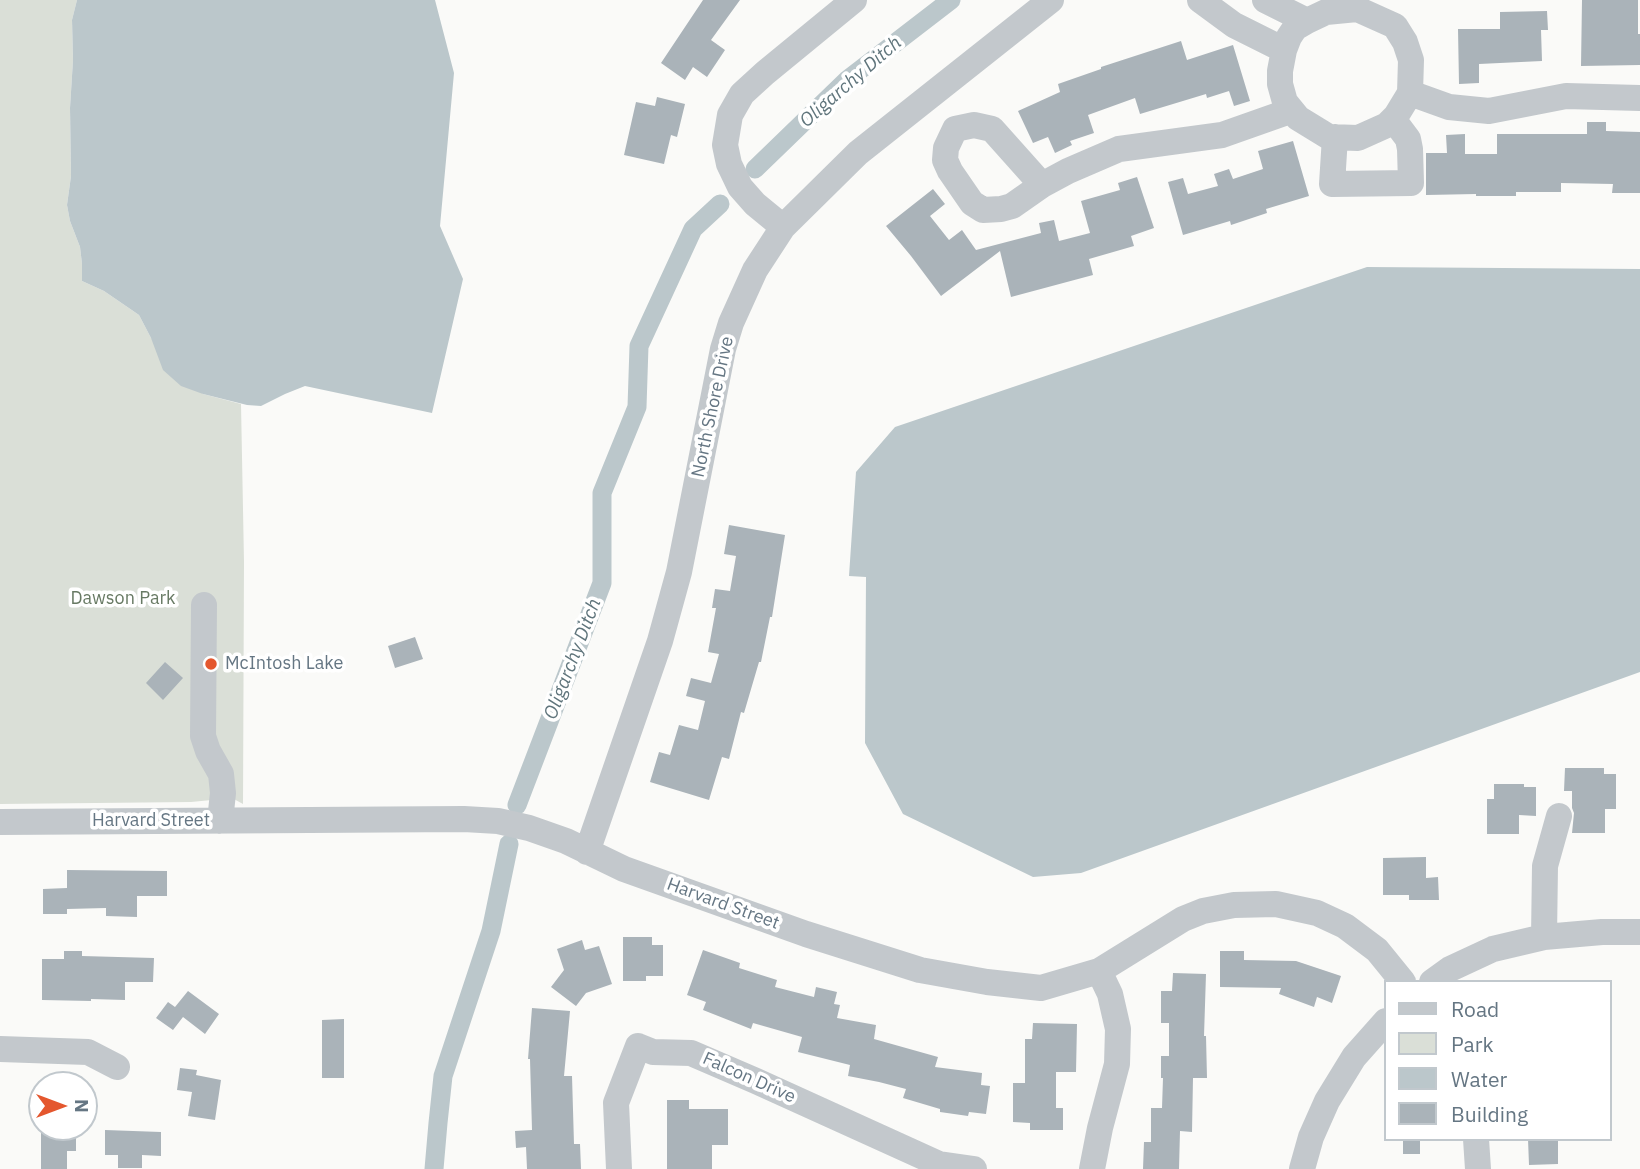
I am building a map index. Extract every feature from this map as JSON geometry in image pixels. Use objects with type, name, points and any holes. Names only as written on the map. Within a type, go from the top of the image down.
[{"type":"street","points":[[783,227],[755,204],[740,187],[734,175],[725,145],[730,115],[742,94],[854,0]]},
{"type":"street","name":"North Shore Drive","points":[[587,852],[660,641],[676,583],[723,349],[731,323],[755,270],[783,227],[858,153],[1051,0]]},
{"type":"street","points":[[1200,0],[1234,25],[1284,50]]},
{"type":"street","points":[[1265,0],[1307,20]]},
{"type":"street","points":[[1359,4],[1395,26],[1405,42],[1411,60],[1410,93],[1387,125],[1358,138],[1329,137],[1290,111],[1280,84],[1280,71],[1289,37],[1295,28],[1307,20],[1359,4]]},
{"type":"street","points":[[1410,93],[1449,107],[1489,111],[1566,96],[1640,98]]},
{"type":"street","points":[[1042,185],[1119,149],[1222,135],[1290,111]]},
{"type":"street","points":[[1335,137],[1332,184],[1411,183],[1408,139],[1393,119]]},
{"type":"street","points":[[204,605],[203,736],[221,774],[223,793],[220,821]]},
{"type":"street","points":[[1544,937],[1545,866],[1559,816]]},
{"type":"street","name":"Harvard Street","points":[[0,822],[498,821],[566,841],[624,869],[806,934],[920,970],[1041,988],[1099,971],[1183,919],[1203,911],[1234,905],[1276,904],[1317,914],[1345,926],[1377,950],[1401,980]]},
{"type":"street","points":[[1435,980],[1450,969],[1493,948],[1544,937],[1640,932]]},
{"type":"street","points":[[1092,1169],[1117,1064],[1118,1029],[1110,994],[1099,971]]},
{"type":"street","points":[[1302,1169],[1311,1137],[1327,1101],[1354,1057],[1384,1023]]},
{"type":"street","name":"Falcon Drive","points":[[619,1169],[616,1104],[638,1046],[653,1052],[691,1053],[939,1164],[974,1169]]},
{"type":"street","points":[[0,1049],[88,1052],[117,1067]]},
{"type":"street","points":[[1476,1141],[1478,1169]]},
{"type":"green space","name":"Dawson Park","points":[[0,0],[77,0],[72,20],[71,176],[67,205],[80,247],[82,281],[104,291],[139,315],[151,338],[203,394],[241,404],[244,562],[243,804],[232,798],[191,802],[0,804]]},
{"type":"water","points":[[77,0],[435,0],[454,73],[440,226],[463,279],[432,413],[305,386],[261,406],[203,394],[181,386],[163,370],[139,315],[104,291],[82,281],[80,247],[67,205],[71,176],[72,20]]},
{"type":"water","points":[[1367,267],[1640,269],[1640,672],[1081,873],[1033,877],[903,814],[865,743],[866,577],[849,576],[856,472],[895,427]]},
{"type":"building","points":[[703,0],[740,0],[711,40],[725,50],[707,77],[693,67],[685,80],[661,63]]},
{"type":"building","points":[[1582,0],[1638,0],[1640,65],[1581,66]]},
{"type":"building","points":[[1547,11],[1548,30],[1541,30],[1542,61],[1479,64],[1479,83],[1459,84],[1458,29],[1500,29],[1500,12]]},
{"type":"building","points":[[1181,41],[1187,60],[1233,45],[1250,101],[1234,106],[1229,91],[1207,98],[1206,94],[1140,114],[1135,98],[1088,115],[1094,133],[1070,141],[1072,145],[1055,153],[1048,137],[1033,143],[1018,111],[1060,92],[1058,84]]},
{"type":"building","points":[[657,97],[685,104],[677,137],[671,135],[664,164],[624,155],[636,102],[655,106]]},
{"type":"building","points":[[1587,122],[1606,122],[1606,131],[1640,132],[1640,193],[1612,193],[1613,184],[1561,183],[1561,192],[1516,192],[1516,196],[1426,195],[1426,153],[1447,153],[1446,135],[1465,134],[1465,154],[1497,154],[1497,134],[1587,134]]},
{"type":"building","points":[[1293,141],[1309,196],[1266,209],[1267,213],[1231,225],[1230,221],[1183,235],[1168,182],[1183,178],[1188,194],[1218,186],[1214,174],[1229,169],[1233,179],[1263,169],[1258,151]]},
{"type":"building","points":[[1137,177],[1154,228],[1131,236],[1134,246],[1089,259],[1093,275],[1011,297],[1000,251],[941,296],[886,226],[933,189],[945,204],[930,216],[949,240],[962,230],[976,250],[1041,233],[1039,223],[1054,220],[1059,241],[1090,233],[1081,201],[1120,190],[1118,183]]},
{"type":"building","points":[[729,525],[785,535],[772,617],[761,662],[744,713],[741,712],[729,759],[722,757],[709,800],[650,782],[659,752],[670,755],[679,725],[698,730],[705,701],[686,696],[691,678],[711,683],[719,654],[708,652],[716,608],[712,608],[715,589],[730,591],[736,556],[724,554]]},
{"type":"building","points":[[415,637],[423,659],[395,668],[388,646]]},
{"type":"building","points":[[165,662],[183,678],[163,700],[146,683]]},
{"type":"building","points":[[1565,768],[1604,768],[1604,774],[1616,774],[1616,809],[1605,809],[1605,833],[1572,833],[1572,791],[1564,791]]},
{"type":"building","points":[[1494,784],[1524,784],[1524,787],[1536,787],[1536,816],[1519,815],[1519,834],[1487,834],[1487,799],[1494,799]]},
{"type":"building","points":[[1426,857],[1426,878],[1438,877],[1439,900],[1409,900],[1409,895],[1383,895],[1383,858]]},
{"type":"building","points":[[67,870],[167,871],[167,896],[137,896],[137,917],[106,916],[106,908],[67,909],[67,914],[43,914],[43,889],[67,888]]},
{"type":"building","points":[[623,937],[652,937],[652,945],[663,945],[663,976],[646,976],[646,981],[623,981]]},
{"type":"building","points":[[582,940],[585,950],[599,946],[612,984],[586,993],[576,1006],[551,987],[564,970],[557,949]]},
{"type":"building","points":[[703,950],[740,963],[739,968],[777,980],[775,987],[814,997],[816,987],[837,992],[834,1004],[840,1005],[837,1018],[876,1025],[874,1039],[938,1057],[935,1067],[982,1073],[981,1085],[990,1086],[986,1114],[969,1112],[968,1116],[940,1112],[940,1109],[903,1098],[906,1089],[848,1076],[850,1065],[798,1052],[802,1037],[753,1023],[751,1029],[703,1010],[706,1002],[687,995]]},
{"type":"building","points":[[64,951],[82,951],[82,956],[154,958],[153,982],[125,982],[125,1000],[42,1000],[42,959],[64,959]]},
{"type":"building","points":[[1220,951],[1244,951],[1244,960],[1296,961],[1341,976],[1332,1003],[1317,997],[1314,1007],[1279,994],[1281,988],[1220,987]]},
{"type":"building","points":[[1173,973],[1206,974],[1204,1036],[1207,1078],[1193,1078],[1192,1132],[1180,1131],[1179,1169],[1143,1169],[1144,1142],[1151,1142],[1151,1108],[1162,1108],[1161,1056],[1169,1056],[1169,1023],[1161,1023],[1161,991],[1172,991]]},
{"type":"building","points":[[188,991],[219,1014],[205,1034],[183,1017],[173,1030],[156,1018],[168,1002],[175,1007]]},
{"type":"building","points":[[532,1008],[570,1011],[564,1076],[572,1076],[574,1144],[580,1144],[581,1169],[527,1169],[526,1147],[516,1148],[515,1131],[532,1130],[528,1059]]},
{"type":"building","points":[[344,1019],[344,1078],[322,1078],[322,1020]]},
{"type":"building","points":[[1033,1023],[1077,1024],[1076,1072],[1056,1072],[1056,1108],[1063,1108],[1063,1130],[1030,1130],[1030,1123],[1013,1122],[1013,1083],[1025,1083],[1025,1039],[1032,1039]]},
{"type":"building","points":[[180,1068],[197,1070],[196,1075],[221,1080],[215,1120],[188,1116],[192,1092],[177,1090]]},
{"type":"building","points":[[667,1100],[689,1100],[689,1109],[728,1109],[728,1145],[712,1145],[712,1169],[667,1169]]},
{"type":"building","points":[[105,1130],[161,1132],[161,1156],[142,1155],[142,1168],[118,1168],[118,1155],[105,1155]]},
{"type":"building","points":[[41,1141],[76,1141],[76,1151],[67,1151],[67,1169],[41,1169]]},
{"type":"building","points":[[1403,1141],[1420,1141],[1420,1154],[1403,1154]]},
{"type":"building","points":[[1528,1141],[1558,1141],[1558,1164],[1529,1165]]},
{"type":"waterway","name":"Oligarchy Ditch","points":[[755,169],[847,80],[951,0]]},
{"type":"waterway","name":"Oligarchy Ditch","points":[[517,805],[602,583],[602,493],[637,407],[639,346],[693,229],[720,204]]},
{"type":"waterway","name":"Oligarchy Ditch","points":[[434,1169],[443,1076],[491,931],[509,844]]},
{"type":"place","name":"McIntosh Lake","points":[[211,664]]}]
